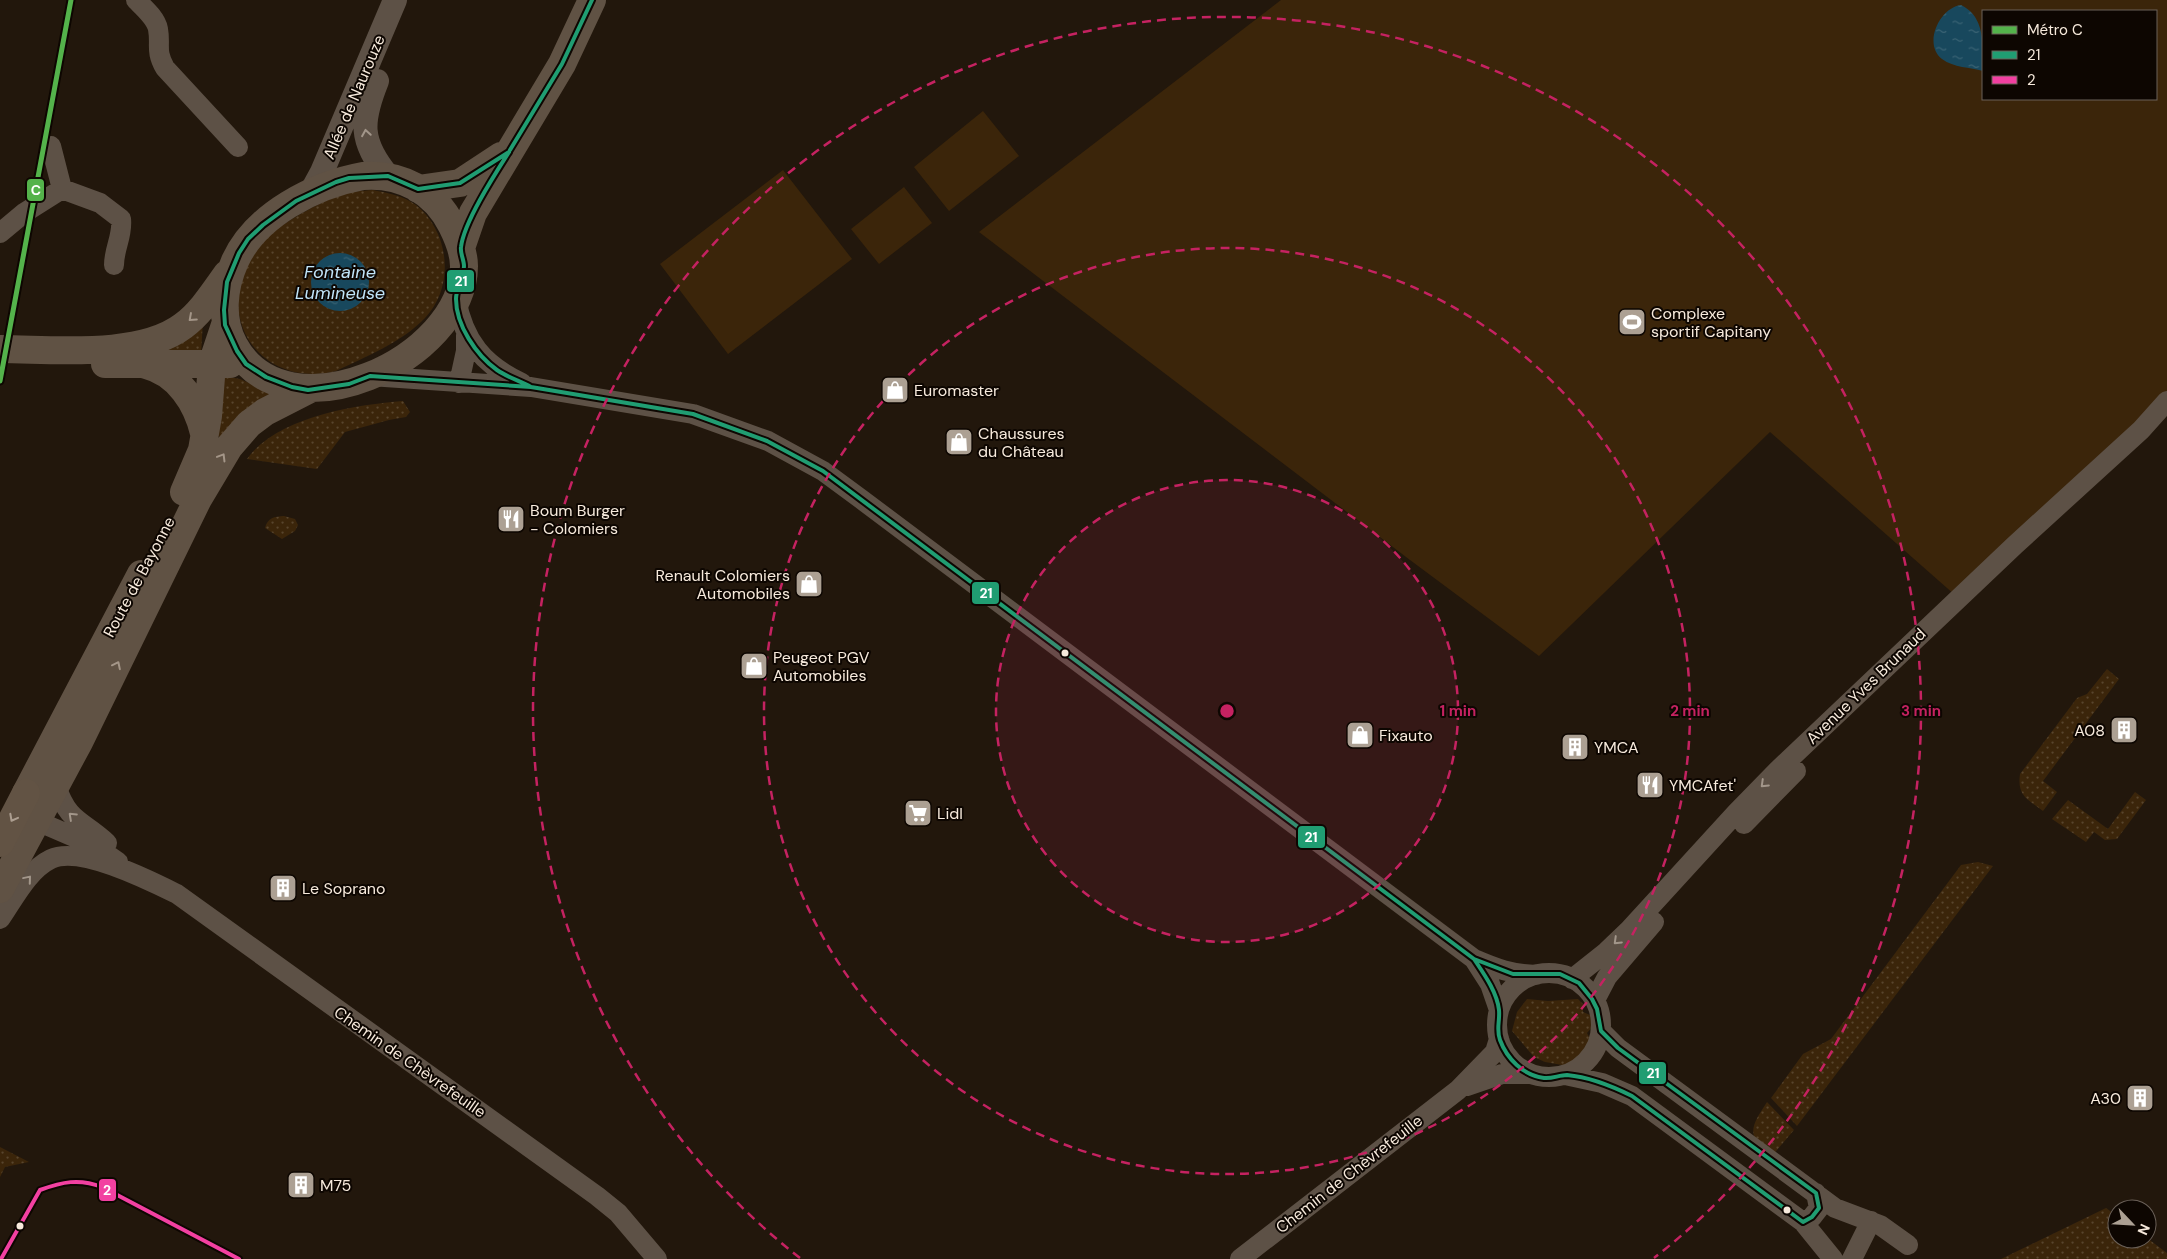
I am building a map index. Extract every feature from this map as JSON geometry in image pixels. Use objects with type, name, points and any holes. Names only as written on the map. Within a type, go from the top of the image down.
[{"type":"highway","points":[[0,842],[26,793]]},
{"type":"main road","points":[[461,248],[473,213],[562,64],[592,0]]},
{"type":"main road","points":[[418,189],[460,183],[509,152]]},
{"type":"main road","points":[[0,363],[88,356],[107,349],[135,346],[159,339],[182,327],[200,311],[233,266],[248,239],[263,225],[280,211],[310,194],[349,178],[388,176],[429,196],[444,211],[461,248],[464,266],[456,299],[442,324],[422,345],[370,376],[349,384],[308,390],[279,382],[246,364],[233,344],[225,325],[225,294],[233,266]]},
{"type":"main road","name":"Route de Bayonne","points":[[90,672],[198,464],[208,416],[212,364],[225,325]]},
{"type":"main road","points":[[0,348],[88,356],[156,368],[176,381],[200,417],[204,438]]},
{"type":"main road","points":[[140,364],[246,364]]},
{"type":"main road","name":"Route de Bayonne","points":[[0,889],[84,734],[198,499],[229,447],[249,424],[266,412],[308,390]]},
{"type":"main road","points":[[26,793],[90,672]]},
{"type":"street","points":[[136,0],[153,18],[158,27],[159,58],[165,68],[238,147]]},
{"type":"street","name":"Allée de Naurouze","points":[[310,194],[326,163],[395,0]]},
{"type":"street","name":"Allée de Naurouze","points":[[388,176],[368,148],[364,122],[369,102],[412,0]]},
{"type":"street","points":[[51,146],[62,189]]},
{"type":"street","points":[[0,233],[24,214],[62,189]]},
{"type":"street","points":[[62,189],[100,203],[121,219],[122,230],[114,252],[114,265]]},
{"type":"street","points":[[456,299],[460,320],[466,335],[486,360],[498,370],[531,387]]},
{"type":"street","points":[[459,383],[466,351],[466,335]]},
{"type":"street","points":[[370,376],[531,387],[693,414],[762,438],[823,471],[1474,959],[1500,971],[1516,974],[1561,974],[1585,987],[1595,1000],[1600,1015],[1601,1031],[1598,1044],[1592,1056],[1580,1068],[1565,1075],[1545,1078],[1519,1068],[1506,1055],[1499,1039],[1497,1025],[1500,1010],[1507,994],[1520,982],[1536,975]]},
{"type":"street","name":"Avenue Yves Brunaud","points":[[1572,979],[1606,952],[1629,930],[1736,813],[1784,764],[2141,430],[2167,401]]},
{"type":"street","name":"Avenue Yves Brunaud","points":[[1595,1000],[1607,977],[1662,913],[1752,816],[1844,723],[2167,421]]},
{"type":"street","name":"Route de Bayonne","points":[[37,821],[36,808],[42,791],[94,686],[90,672]]},
{"type":"street","name":"Chemin de Chèvrefeuille","points":[[56,786],[62,804],[71,816],[99,836],[150,880]]},
{"type":"street","name":"Chemin de Chèvrefeuille","points":[[37,821],[95,846],[130,871]]},
{"type":"street","name":"Chemin de Chèvrefeuille","points":[[0,919],[38,867],[52,858],[60,856],[81,858],[130,871],[150,880],[177,894],[597,1196],[618,1213],[657,1259]]},
{"type":"street","points":[[1474,959],[1490,984],[1500,1010]]},
{"type":"street","points":[[1601,1031],[1618,1048],[1835,1208],[1871,1221],[1892,1232],[1908,1245]]},
{"type":"street","name":"Chemin de Chèvrefeuille","points":[[1240,1259],[1458,1090],[1495,1052],[1499,1039]]},
{"type":"street","name":"Chemin de Chèvrefeuille","points":[[1458,1090],[1502,1074],[1531,1074]]},
{"type":"street","points":[[1565,1075],[1602,1083],[1632,1096],[1810,1229],[1833,1259]]},
{"type":"street","points":[[1810,1229],[1812,1217],[1819,1208],[1816,1193]]},
{"type":"street","points":[[1810,1229],[1835,1208]]},
{"type":"street","points":[[1852,1259],[1871,1221]]},
{"type":"shaded area","name":"Complexe sportif Capitany","points":[[1281,0],[2167,0],[2167,412],[1964,603],[1770,432],[1539,656],[979,232]]},
{"type":"shaded area","points":[[983,111],[1019,156],[949,211],[914,167]]},
{"type":"shaded area","points":[[783,170],[852,259],[728,354],[660,264]]},
{"type":"shaded area","points":[[904,187],[932,223],[879,264],[851,229]]},
{"type":"shaded area","points":[[373,190],[401,197],[416,205],[427,216],[436,230],[442,244],[444,276],[441,291],[435,305],[416,327],[405,335],[336,371],[317,374],[299,373],[282,368],[267,359],[255,348],[245,334],[240,317],[238,297],[239,279],[242,269],[264,239],[291,220],[339,195]],"holes":[[[365,267],[368,277],[364,295],[352,306],[343,309],[324,306]]]},
{"type":"shaded area","points":[[203,319],[201,355],[148,351]]},
{"type":"shaded area","points":[[218,375],[240,379],[272,393],[222,438],[218,436]]},
{"type":"shaded area","points":[[403,401],[410,412],[406,417],[345,432],[317,469],[247,459],[260,445],[277,433],[297,423],[340,410]]},
{"type":"shaded area","points":[[284,516],[295,519],[298,525],[295,531],[282,539],[265,528],[272,518]]},
{"type":"shaded area","points":[[2107,669],[2119,679],[2043,781],[2057,792],[2043,811],[2024,796],[2020,787],[2020,774],[2077,698],[2087,694]]},
{"type":"shaded area","points":[[2135,792],[2146,800],[2117,839],[2105,840],[2094,832],[2086,842],[2052,819],[2068,800],[2108,829]]},
{"type":"shaded area","points":[[1978,862],[1993,866],[1797,1126],[1771,1098],[1803,1054],[1831,1039],[1961,865]]},
{"type":"shaded area","points":[[1527,999],[1548,1001],[1578,999],[1583,1004],[1583,1012],[1590,1015],[1593,1026],[1587,1033],[1591,1041],[1582,1056],[1568,1066],[1545,1062],[1534,1057],[1512,1031],[1517,1012]]},
{"type":"shaded area","points":[[1767,1102],[1794,1130],[1771,1157],[1757,1143],[1753,1131],[1757,1118]]},
{"type":"shaded area","points":[[0,1147],[29,1162],[5,1167],[0,1177]]},
{"type":"shaded area","points":[[2106,1208],[2107,1249],[2157,1249],[2157,1246],[2167,1253],[2167,1259],[2001,1259]]},
{"type":"water","points":[[1961,5],[1969,10],[1979,25],[1982,38],[1982,71],[1947,62],[1936,52],[1934,35],[1936,27],[1947,12]]},
{"type":"water","name":"Fontaine Lumineuse","points":[[340,253],[356,258],[364,266],[369,282],[364,298],[356,306],[340,311],[324,306],[316,298],[311,282],[316,266],[324,258]]},
{"type":"metro line","name":"C","points":[[0,381],[71,0]]},
{"type":"transit line","name":"21","points":[[562,64],[592,0]]},
{"type":"transit line","name":"21","points":[[510,150],[562,64]]},
{"type":"transit line","name":"21","points":[[510,150],[562,64]]},
{"type":"transit line","name":"21","points":[[509,152],[481,198],[463,237],[461,249],[464,270],[456,299],[459,319],[475,348],[489,364],[531,387]]},
{"type":"transit line","name":"21","points":[[509,152],[460,183],[418,189],[388,176],[349,178],[336,182],[296,201],[263,225],[248,239],[239,253],[227,282],[224,310],[225,325],[237,351],[246,364],[266,377],[292,387],[308,390],[349,384],[370,376],[531,387]]},
{"type":"transit line","name":"21","points":[[531,387],[693,414]]},
{"type":"transit line","name":"21","points":[[693,414],[767,441]]},
{"type":"transit line","name":"21","points":[[693,414],[767,441]]},
{"type":"transit line","name":"21","points":[[767,441],[823,471]]},
{"type":"transit line","name":"21","points":[[767,441],[823,471]]},
{"type":"transit line","name":"21","points":[[823,471],[1474,959]]},
{"type":"transit line","name":"21","points":[[823,471],[1474,959]]},
{"type":"transit line","name":"21","points":[[1474,959],[1513,974],[1560,974],[1579,983],[1592,999],[1597,1009],[1601,1031],[1618,1048],[1816,1193],[1819,1208],[1812,1217],[1803,1222],[1624,1092],[1600,1082],[1584,1078],[1567,1075],[1544,1078],[1523,1070],[1511,1060],[1503,1047],[1498,1033],[1498,1003],[1490,983],[1474,959]]},
{"type":"transit line","name":"2","points":[[1,1259],[40,1190],[71,1182],[94,1184],[102,1187],[239,1259]]},
{"type":"place","name":"Complexe sportif Capitany","points":[[1632,322]]},
{"type":"place","name":"Euromaster","points":[[895,390]]},
{"type":"place","name":"Chaussures du Château","points":[[959,442]]},
{"type":"place","name":"Boum Burger - Colomiers","points":[[511,519]]},
{"type":"place","name":"Renault Colomiers Automobiles","points":[[809,584]]},
{"type":"place","name":"Peugeot PGV Automobiles","points":[[754,666]]},
{"type":"place","name":"A08","points":[[2124,730]]},
{"type":"place","name":"Fixauto","points":[[1360,735]]},
{"type":"place","name":"YMCA","points":[[1575,747]]},
{"type":"place","name":"YMCAfet'","points":[[1650,785]]},
{"type":"place","name":"Lidl","points":[[918,813]]},
{"type":"place","name":"Le Soprano","points":[[283,888]]},
{"type":"place","name":"A30","points":[[2140,1098]]},
{"type":"place","name":"M75","points":[[301,1185]]}]
